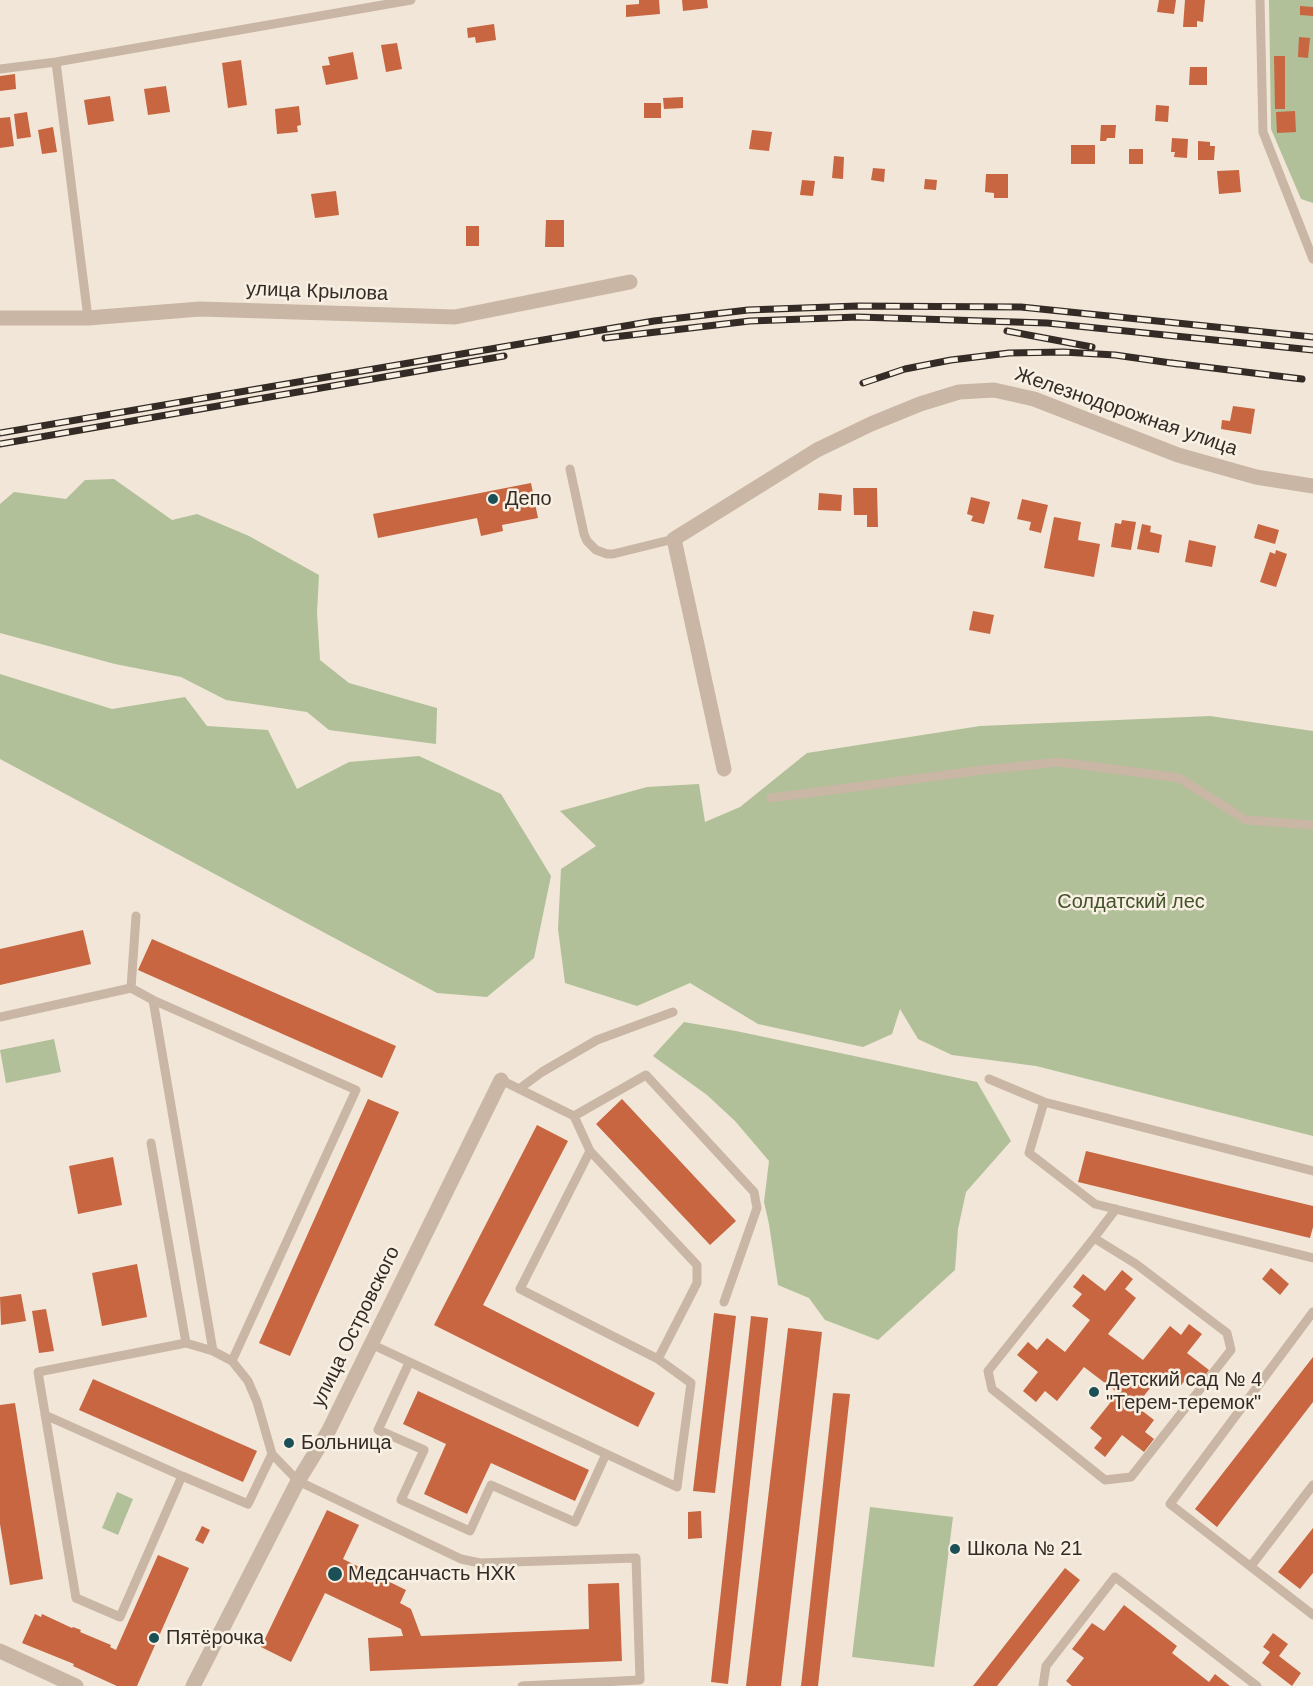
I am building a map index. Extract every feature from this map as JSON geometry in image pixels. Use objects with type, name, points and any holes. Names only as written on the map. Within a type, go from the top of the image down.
[{"type":"street","name":"улица Крылова","points":[[0,318],[88,318],[200,309],[455,317],[630,282]]},
{"type":"street","name":"Железнодорожная улица","points":[[674,539],[817,450],[871,424],[920,404],[959,392],[994,390],[1034,399],[1178,455],[1256,477],[1313,486]]},
{"type":"street","points":[[674,539],[724,769]]},
{"type":"street","name":"улица Островского","points":[[194,1686],[298,1481],[328,1432],[501,1080]]},
{"type":"street","points":[[0,1651],[76,1686]]},
{"type":"lane","points":[[0,69],[56,62],[411,0]]},
{"type":"lane","points":[[1260,0],[1263,132],[1313,260]]},
{"type":"lane","points":[[56,62],[88,318]]},
{"type":"lane","points":[[570,469],[584,534],[596,550],[614,554],[674,539]]},
{"type":"lane","points":[[771,798],[1059,762],[1179,778],[1246,820],[1313,825]]},
{"type":"lane","points":[[131,988],[136,916]]},
{"type":"lane","points":[[0,1017],[131,988],[153,1000],[356,1090],[232,1361]]},
{"type":"lane","points":[[153,1000],[213,1351]]},
{"type":"lane","points":[[519,1089],[542,1072],[597,1040],[673,1012]]},
{"type":"lane","points":[[573,1116],[646,1075],[754,1192],[757,1208],[724,1302]]},
{"type":"lane","points":[[989,1078],[1044,1102],[1313,1172]]},
{"type":"lane","points":[[501,1080],[573,1116],[590,1151],[697,1265],[697,1283],[658,1359]]},
{"type":"lane","points":[[1044,1102],[1029,1153],[1095,1204],[1313,1258]]},
{"type":"lane","points":[[151,1143],[186,1343]]},
{"type":"lane","points":[[371,1344],[409,1364],[677,1487],[690,1383],[658,1359],[520,1289],[590,1151]]},
{"type":"lane","points":[[1094,1238],[1137,1264],[1227,1333],[1231,1350],[1131,1477],[1105,1480],[992,1389],[988,1371],[1116,1209]]},
{"type":"lane","points":[[1313,1312],[1170,1504],[1313,1615]]},
{"type":"lane","points":[[182,1476],[120,1617],[76,1598],[38,1372],[186,1343],[213,1351],[232,1361],[248,1381],[272,1454],[298,1481],[460,1559],[480,1563],[636,1558],[640,1680],[522,1686]]},
{"type":"lane","points":[[409,1364],[378,1430],[424,1450],[401,1500],[470,1532],[491,1485],[575,1522],[606,1454]]},
{"type":"lane","points":[[45,1415],[248,1504],[272,1454]]},
{"type":"lane","points":[[1251,1566],[1313,1485]]},
{"type":"lane","points":[[1043,1686],[1046,1666],[1115,1577],[1257,1686]]},
{"type":"green space","points":[[1269,0],[1313,0],[1313,203],[1301,199],[1271,129]]},
{"type":"green space","points":[[114,479],[172,520],[197,514],[249,536],[319,575],[317,613],[320,660],[349,683],[437,708],[436,744],[329,730],[307,712],[226,700],[181,677],[115,664],[0,633],[0,504],[14,492],[66,499],[85,480]]},
{"type":"green space","points":[[0,674],[112,709],[185,697],[207,726],[268,730],[297,789],[349,762],[419,756],[501,794],[551,876],[534,958],[487,997],[437,993],[0,759]]},
{"type":"green space","name":"Солдатский лес","points":[[1210,716],[1313,731],[1313,1136],[1036,1066],[952,1055],[918,1039],[900,1009],[892,1034],[863,1047],[758,1024],[690,983],[637,1006],[565,983],[558,929],[561,869],[596,846],[560,811],[647,787],[699,784],[705,822],[740,807],[807,753],[980,726]]},
{"type":"green space","points":[[684,1022],[977,1082],[1011,1141],[966,1192],[958,1229],[955,1270],[878,1340],[825,1320],[809,1298],[778,1285],[764,1202],[769,1161],[735,1121],[707,1095],[653,1056]]},
{"type":"green space","points":[[54,1039],[61,1072],[6,1083],[0,1050]]},
{"type":"green space","points":[[117,1492],[133,1499],[118,1535],[102,1528]]},
{"type":"green space","points":[[870,1507],[953,1517],[934,1667],[852,1657]]},
{"type":"building","points":[[639,0],[659,0],[660,14],[626,17],[626,5],[639,4]]},
{"type":"building","points":[[682,0],[707,0],[708,8],[683,11]]},
{"type":"building","points":[[1159,0],[1176,0],[1174,14],[1157,12]]},
{"type":"building","points":[[1185,0],[1205,0],[1203,22],[1197,21],[1197,27],[1183,27]]},
{"type":"building","points":[[1300,6],[1313,7],[1313,16],[1300,15]]},
{"type":"building","points":[[494,24],[496,40],[476,43],[475,37],[468,38],[467,28]]},
{"type":"building","points":[[1299,37],[1310,38],[1308,58],[1298,57]]},
{"type":"building","points":[[397,43],[402,69],[386,72],[381,45]]},
{"type":"building","points":[[353,52],[358,79],[326,85],[322,66],[330,65],[328,57]]},
{"type":"building","points":[[1274,56],[1285,56],[1285,109],[1275,109]]},
{"type":"building","points":[[241,60],[247,105],[228,108],[222,63]]},
{"type":"building","points":[[1190,67],[1207,67],[1207,85],[1189,85]]},
{"type":"building","points":[[15,74],[16,89],[0,91],[0,76]]},
{"type":"building","points":[[166,86],[170,112],[148,115],[144,89]]},
{"type":"building","points":[[110,96],[114,121],[88,125],[84,100]]},
{"type":"building","points":[[683,97],[683,108],[664,109],[663,98]]},
{"type":"building","points":[[644,103],[661,103],[661,118],[644,118]]},
{"type":"building","points":[[1156,105],[1169,106],[1168,122],[1155,121]]},
{"type":"building","points":[[299,106],[301,125],[297,126],[298,132],[277,134],[275,109]]},
{"type":"building","points":[[1295,111],[1296,132],[1277,133],[1276,112]]},
{"type":"building","points":[[27,112],[31,137],[17,139],[14,114]]},
{"type":"building","points":[[10,117],[14,146],[0,148],[0,118]]},
{"type":"building","points":[[1101,125],[1116,125],[1115,138],[1100,141]]},
{"type":"building","points":[[53,127],[57,152],[42,154],[38,130]]},
{"type":"building","points":[[752,130],[772,132],[769,151],[749,149]]},
{"type":"building","points":[[1172,138],[1188,139],[1187,158],[1174,157],[1175,152],[1171,152]]},
{"type":"building","points":[[1198,141],[1210,142],[1210,146],[1215,146],[1214,160],[1198,160]]},
{"type":"building","points":[[1071,145],[1095,145],[1095,164],[1071,164]]},
{"type":"building","points":[[1129,149],[1143,149],[1143,164],[1129,164]]},
{"type":"building","points":[[834,156],[844,157],[843,179],[832,178]]},
{"type":"building","points":[[873,168],[885,169],[884,182],[871,180]]},
{"type":"building","points":[[1239,170],[1241,192],[1219,194],[1217,171]]},
{"type":"building","points":[[986,174],[1008,174],[1008,198],[994,198],[994,193],[985,192]]},
{"type":"building","points":[[925,179],[937,180],[936,190],[924,189]]},
{"type":"building","points":[[802,180],[815,181],[813,196],[800,195]]},
{"type":"building","points":[[336,191],[339,215],[315,218],[311,194]]},
{"type":"building","points":[[546,220],[564,220],[564,247],[545,247]]},
{"type":"building","points":[[466,226],[479,226],[479,246],[466,246]]},
{"type":"building","points":[[1233,406],[1255,409],[1251,434],[1221,429],[1222,420],[1230,421]]},
{"type":"building","name":"Депо","points":[[531,483],[538,518],[502,525],[503,531],[481,536],[477,518],[378,538],[373,514]]},
{"type":"building","points":[[853,488],[877,488],[878,527],[867,527],[867,515],[854,515]]},
{"type":"building","points":[[819,493],[842,495],[841,511],[818,510]]},
{"type":"building","points":[[971,497],[990,502],[984,524],[971,521],[973,516],[967,514]]},
{"type":"building","points":[[1022,499],[1048,505],[1041,533],[1029,530],[1031,522],[1017,519]]},
{"type":"building","points":[[1054,517],[1081,522],[1078,540],[1100,544],[1094,577],[1044,568]]},
{"type":"building","points":[[1122,520],[1136,522],[1131,550],[1111,547],[1115,523],[1121,524]]},
{"type":"building","points":[[1142,524],[1151,526],[1150,532],[1162,535],[1159,553],[1137,549]]},
{"type":"building","points":[[1258,524],[1279,530],[1275,544],[1254,538]]},
{"type":"building","points":[[1189,540],[1216,546],[1212,567],[1185,562]]},
{"type":"building","points":[[1276,550],[1287,554],[1276,587],[1260,582],[1270,552],[1275,554]]},
{"type":"building","points":[[973,611],[994,615],[990,634],[969,630]]},
{"type":"building","points":[[83,930],[91,964],[0,985],[0,949]]},
{"type":"building","points":[[152,939],[396,1046],[382,1078],[138,970]]},
{"type":"building","points":[[368,1099],[399,1112],[290,1356],[259,1343]]},
{"type":"building","points":[[622,1099],[736,1221],[710,1245],[596,1124]]},
{"type":"building","points":[[537,1125],[568,1141],[483,1305],[655,1393],[638,1427],[434,1325]]},
{"type":"building","points":[[1086,1151],[1313,1206],[1313,1227],[1310,1238],[1078,1182]]},
{"type":"building","points":[[113,1157],[122,1205],[78,1214],[69,1166]]},
{"type":"building","points":[[137,1264],[147,1317],[102,1326],[92,1273]]},
{"type":"building","points":[[1271,1268],[1289,1284],[1280,1295],[1262,1279]]},
{"type":"building","points":[[1122,1270],[1133,1279],[1125,1289],[1136,1298],[1108,1334],[1143,1360],[1170,1326],[1181,1335],[1189,1324],[1202,1334],[1187,1353],[1209,1370],[1199,1384],[1188,1376],[1179,1388],[1161,1374],[1136,1406],[1154,1420],[1145,1432],[1154,1439],[1144,1452],[1122,1435],[1105,1457],[1094,1448],[1102,1438],[1090,1428],[1118,1393],[1084,1367],[1057,1401],[1045,1391],[1036,1402],[1023,1391],[1038,1372],[1017,1355],[1028,1342],[1037,1350],[1047,1338],[1065,1352],[1090,1320],[1072,1306],[1082,1294],[1073,1287],[1083,1274],[1105,1291]]},
{"type":"building","points":[[21,1294],[26,1321],[1,1325],[0,1297]]},
{"type":"building","points":[[46,1309],[54,1351],[39,1353],[32,1311]]},
{"type":"building","points":[[714,1313],[736,1316],[715,1493],[693,1491]]},
{"type":"building","points":[[751,1316],[768,1318],[728,1684],[711,1682]]},
{"type":"building","points":[[788,1328],[822,1332],[781,1686],[746,1686]]},
{"type":"building","points":[[1313,1357],[1313,1402],[1217,1527],[1195,1509]]},
{"type":"building","points":[[93,1379],[257,1451],[243,1482],[79,1410]]},
{"type":"building","points":[[418,1391],[589,1470],[575,1501],[491,1463],[467,1514],[424,1494],[446,1444],[403,1424]]},
{"type":"building","points":[[833,1393],[850,1394],[818,1686],[801,1686]]},
{"type":"building","points":[[15,1403],[43,1579],[10,1585],[0,1524],[0,1405]]},
{"type":"building","points":[[327,1510],[359,1525],[343,1559],[406,1590],[400,1603],[411,1609],[421,1636],[589,1629],[588,1584],[619,1583],[622,1661],[370,1671],[368,1638],[403,1636],[401,1629],[325,1593],[291,1662],[261,1647]]},
{"type":"building","points":[[701,1511],[702,1538],[688,1539],[688,1512]]},
{"type":"building","points":[[202,1526],[210,1530],[203,1544],[195,1540]]},
{"type":"building","points":[[1313,1528],[1313,1573],[1300,1589],[1278,1572]]},
{"type":"building","points":[[158,1555],[189,1568],[137,1686],[117,1686],[73,1666],[74,1664],[22,1643],[35,1614],[41,1617],[42,1614],[81,1630],[80,1632],[111,1645],[110,1647],[116,1650]]},
{"type":"building","points":[[1065,1568],[1080,1580],[997,1686],[973,1686]]},
{"type":"building","points":[[1124,1605],[1177,1646],[1172,1653],[1209,1682],[1215,1674],[1230,1686],[1072,1686],[1066,1681],[1084,1658],[1072,1649],[1092,1623],[1104,1631]]},
{"type":"building","points":[[1273,1633],[1288,1644],[1279,1656],[1301,1673],[1292,1686],[1262,1663],[1270,1652],[1263,1647]]},
{"type":"railway","points":[[0,433],[654,321],[748,310],[857,306],[1021,307],[1313,337]]},
{"type":"railway","points":[[605,338],[750,321],[858,317],[1047,323],[1313,350]]},
{"type":"railway","points":[[1007,331],[1092,347]]},
{"type":"railway","points":[[863,383],[905,369],[951,360],[1009,353],[1063,352],[1115,355],[1178,364]]},
{"type":"railway","points":[[0,444],[504,356]]},
{"type":"railway","points":[[1172,363],[1302,379]]},
{"type":"place","name":"Депо","points":[[493,499]]},
{"type":"place","name":"Детский сад № 4 \"Терем-теремок\"","points":[[1094,1392]]},
{"type":"place","name":"Больница","points":[[289,1443]]},
{"type":"place","name":"Школа № 21","points":[[955,1549]]},
{"type":"place","name":"Медсанчасть НХК","points":[[335,1574]]},
{"type":"place","name":"Пятёрочка","points":[[154,1638]]}]
